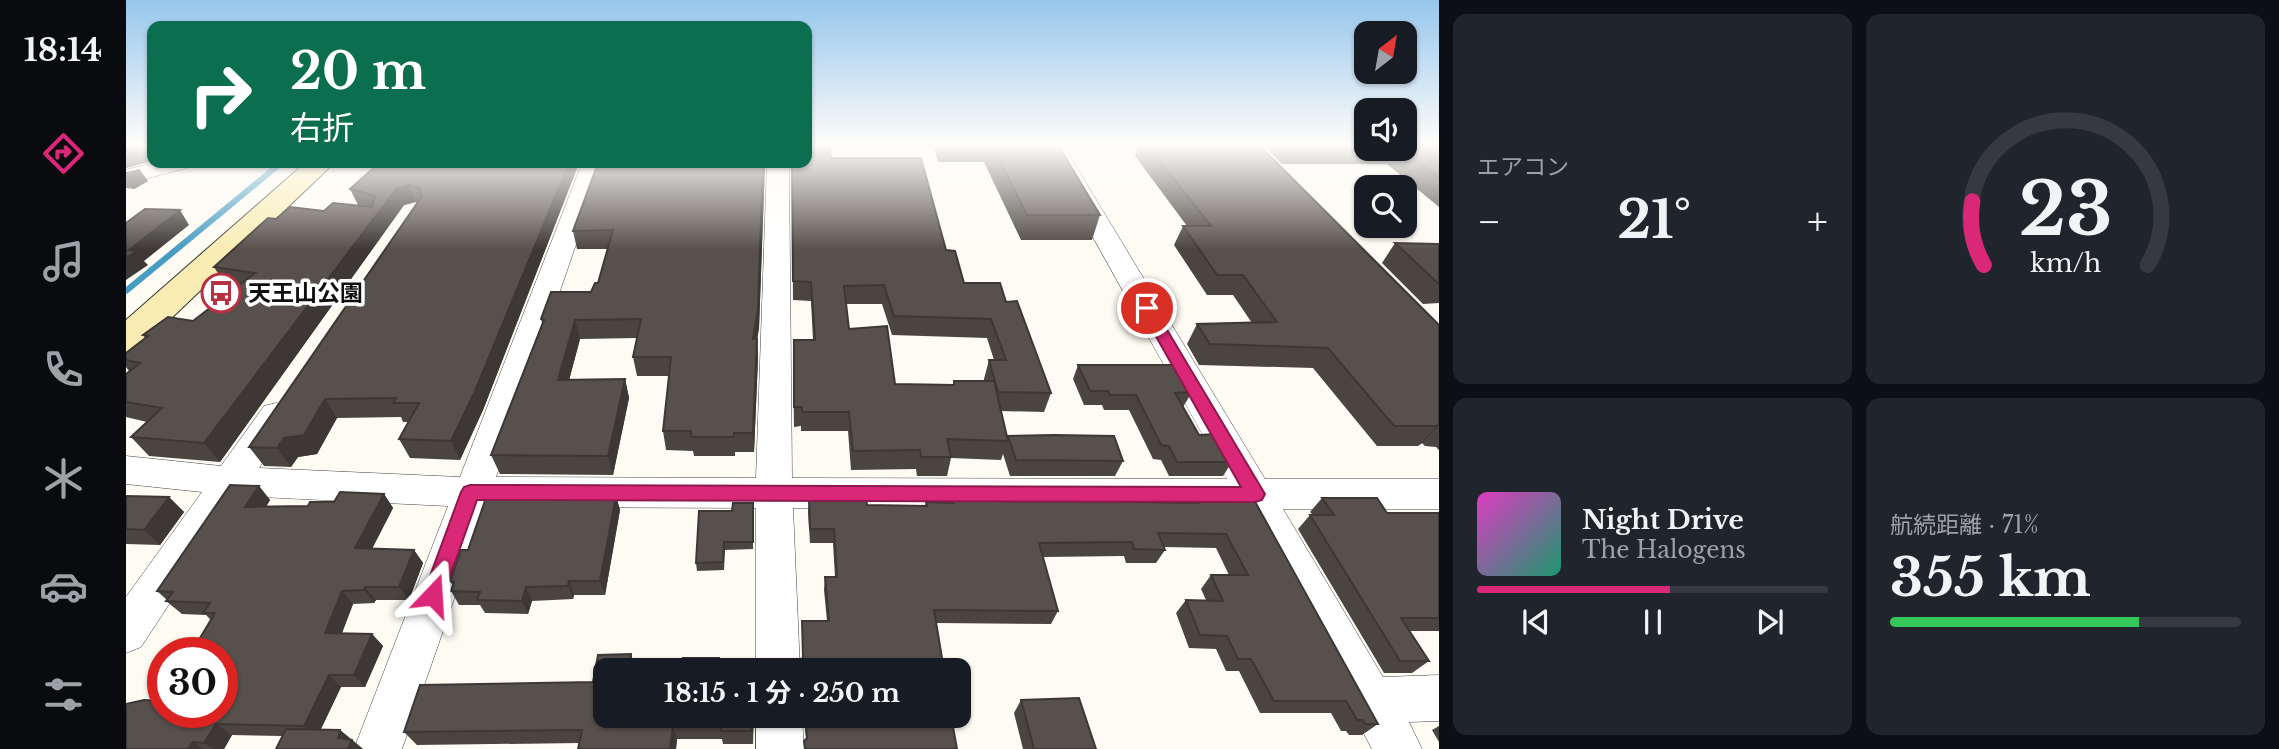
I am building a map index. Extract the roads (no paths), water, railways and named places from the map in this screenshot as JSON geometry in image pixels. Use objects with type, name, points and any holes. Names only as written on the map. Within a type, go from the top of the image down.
[{"type":"main road","points":[[126,340],[302,180]]},
{"type":"street","points":[[378,749],[470,492],[587,180]]},
{"type":"street","points":[[778,180],[774,494],[778,658]]},
{"type":"street","points":[[1072,180],[1255,494],[1398,749]]},
{"type":"street","points":[[126,633],[292,391]]},
{"type":"street","points":[[126,470],[231,481],[470,492],[1439,494]]},
{"type":"street","points":[[1371,701],[1439,698]]},
{"type":"street","points":[[779,728],[780,749]]},
{"type":"waterway","points":[[126,291],[260,180]]},
{"type":"place","name":"天王山公園","points":[[221,293]]}]
